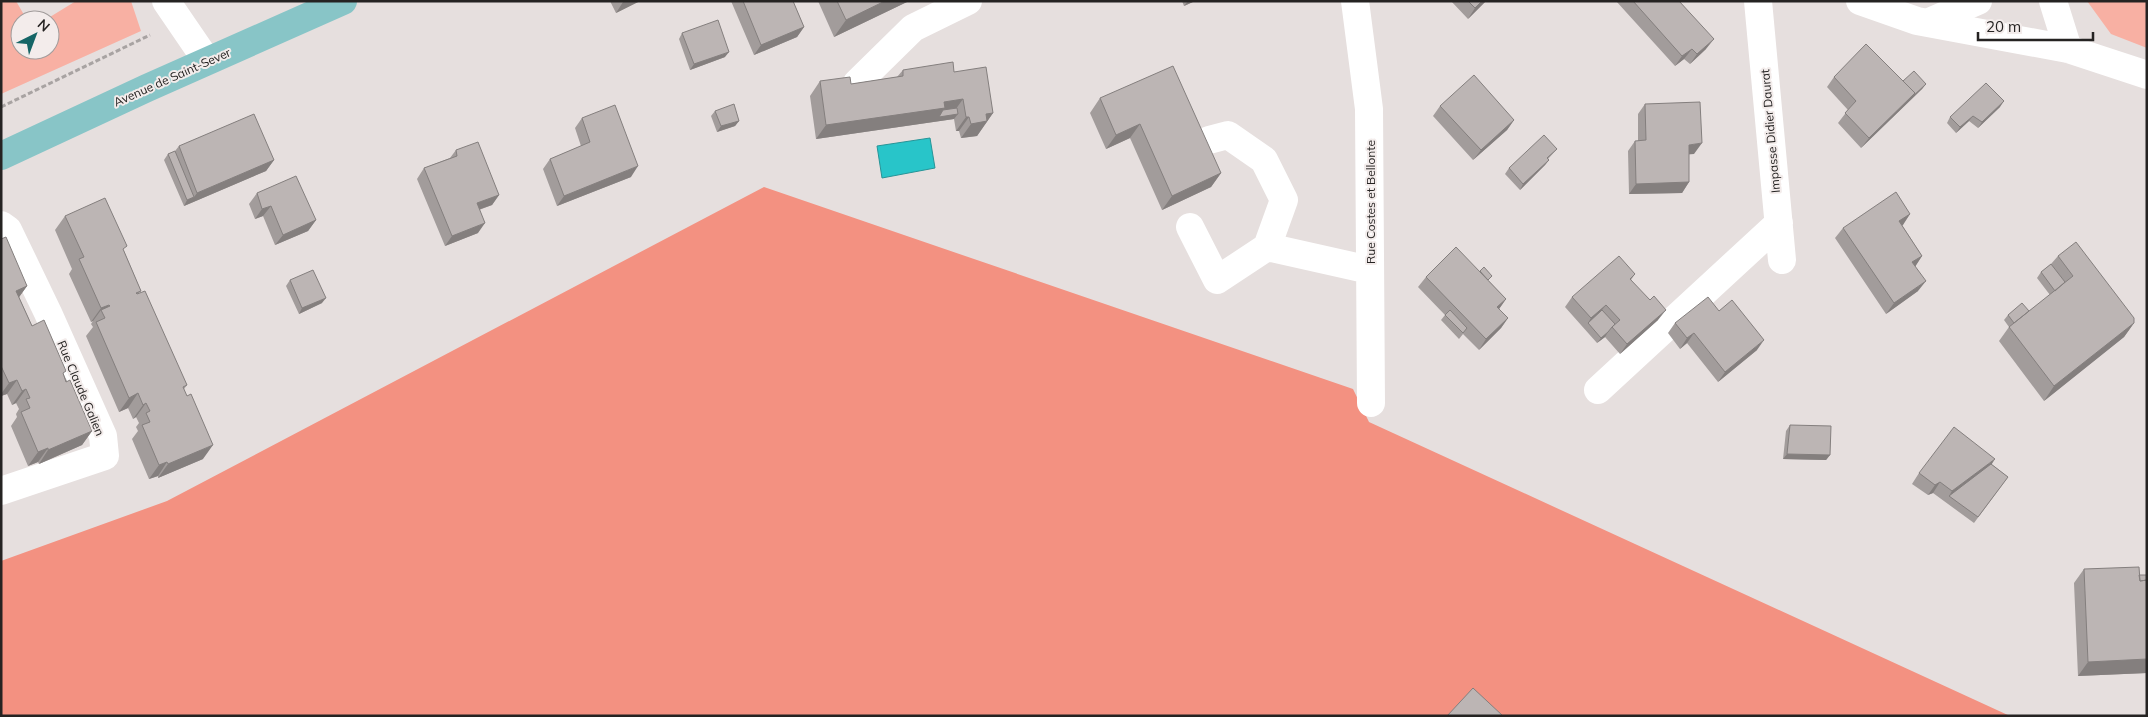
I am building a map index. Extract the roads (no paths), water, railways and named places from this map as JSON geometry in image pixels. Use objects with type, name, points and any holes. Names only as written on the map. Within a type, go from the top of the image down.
[{"type":"main road","name":"Avenue de Saint-Sever","points":[[1,156],[343,1]]},
{"type":"street","points":[[857,82],[913,28],[968,1]]},
{"type":"street","name":"Rue Costes et Bellonte","points":[[1354,1],[1370,109],[1371,403]]},
{"type":"street","name":"Impasse Didier Daurat","points":[[1758,1],[1782,260]]},
{"type":"street","points":[[1860,1],[1917,20],[2068,49],[2147,75]]},
{"type":"street","points":[[1929,22],[1978,1]]},
{"type":"street","points":[[2053,1],[2068,49]]},
{"type":"street","points":[[173,11],[207,61]]},
{"type":"street","points":[[1190,227],[1217,280],[1267,247],[1284,200],[1264,160],[1228,135],[1209,140]]},
{"type":"street","points":[[1598,390],[1779,223]]},
{"type":"street","name":"Rue Claude Galien","points":[[1,225],[8,230],[40,296],[103,436],[105,456],[1,491]]},
{"type":"street","points":[[1267,247],[1370,270]]},
{"type":"water","points":[[930,138],[935,168],[882,178],[877,146]]}]
